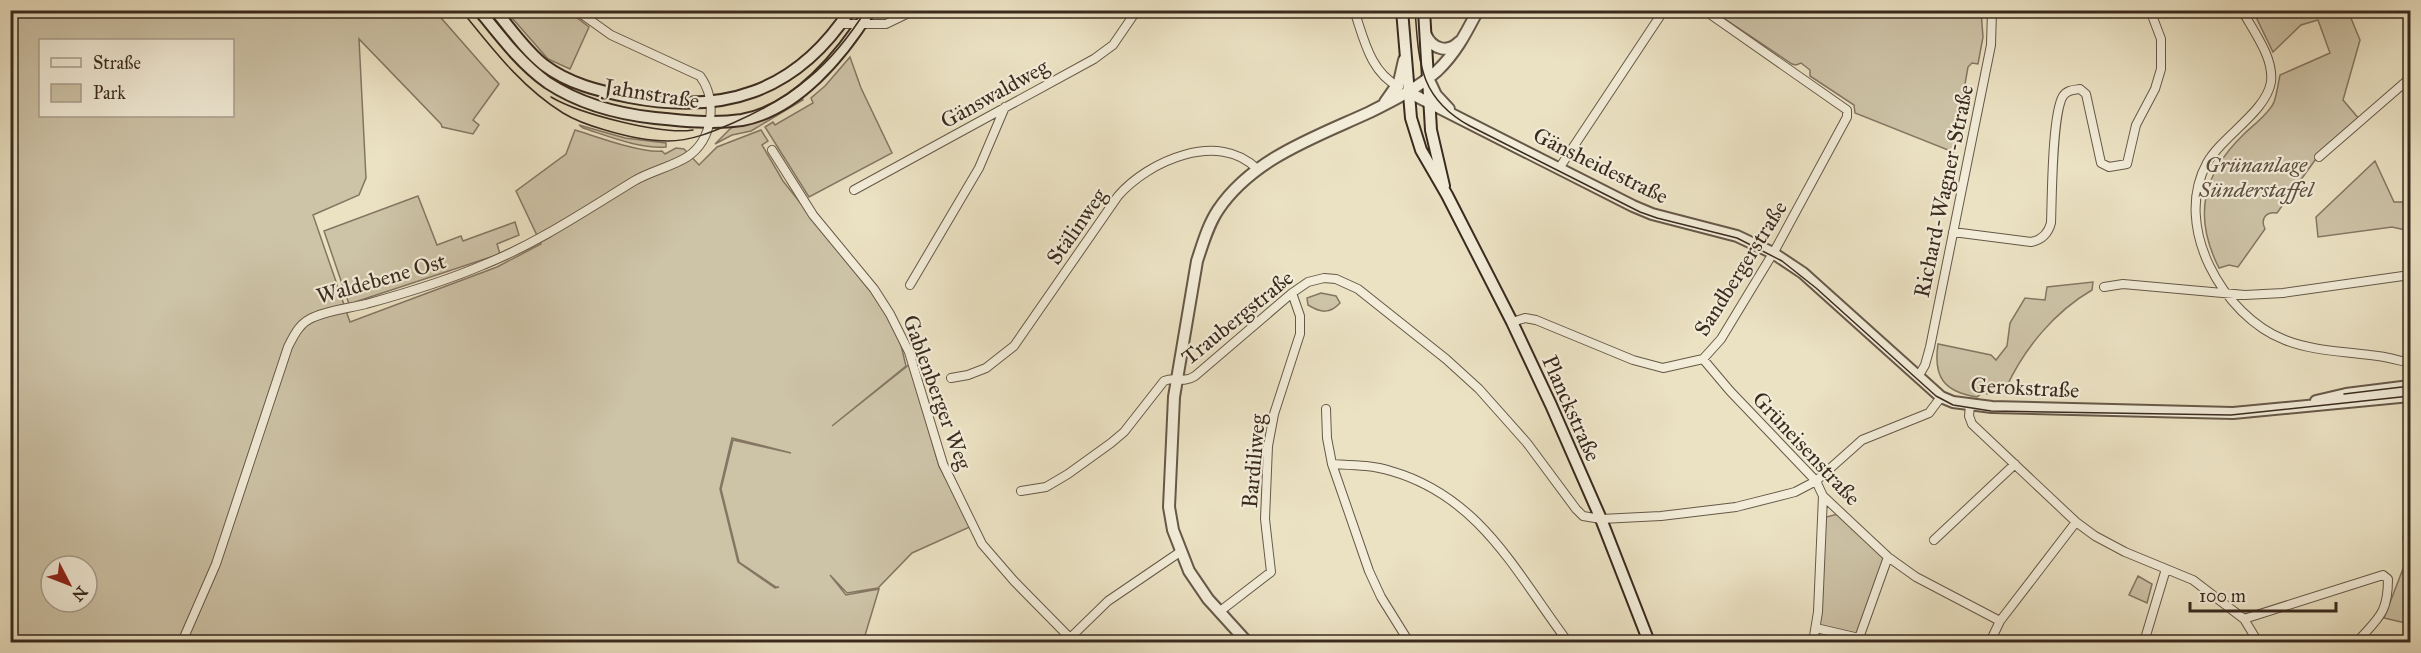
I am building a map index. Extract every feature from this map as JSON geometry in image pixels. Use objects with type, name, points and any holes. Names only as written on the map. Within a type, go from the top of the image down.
[{"type":"street","name":"Jahnstraße","points":[[480,10],[535,72],[574,97],[625,113],[710,122],[749,118],[784,102],[803,89],[828,66],[870,10]]},
{"type":"street","name":"Jahnstraße","points":[[495,10],[535,57],[572,81],[594,89],[648,101],[677,104],[711,103],[738,98],[782,78],[810,58],[841,24],[850,10]]},
{"type":"street","points":[[576,10],[610,34],[700,76],[707,87],[711,103]]},
{"type":"street","points":[[841,24],[890,22],[915,10]]},
{"type":"street","name":"Gänswaldweg","points":[[854,190],[1104,52],[1122,34],[1137,10]]},
{"type":"street","name":"Gänsheidestraße","points":[[1354,10],[1370,57],[1386,78],[1397,86],[1643,210],[1727,233],[1773,253],[1803,273],[1941,397]]},
{"type":"street","name":"Planckstraße","points":[[1402,10],[1408,92],[1413,126],[1421,150],[1447,195],[1512,322],[1601,519],[1649,642]]},
{"type":"street","name":"Planckstraße","points":[[1424,10],[1431,130],[1447,195]]},
{"type":"street","points":[[1247,642],[1197,584],[1180,552],[1173,530],[1168,487],[1177,380],[1197,261],[1209,225],[1227,198],[1257,169],[1380,107],[1428,78],[1458,49],[1478,10]]},
{"type":"street","points":[[1560,167],[1664,10]]},
{"type":"street","name":"Sandbergerstraße","points":[[1512,322],[1525,318],[1536,320],[1633,360],[1663,368],[1703,359],[1722,339],[1825,161],[1847,117],[1847,110],[1704,10]]},
{"type":"street","name":"Richard-Wagner-Straße","points":[[1918,377],[1925,365],[1930,347],[1991,45],[1992,10]]},
{"type":"street","points":[[1953,232],[2031,242],[2040,239],[2048,232],[2051,223],[2057,115],[2062,97],[2070,91],[2080,89],[2086,94],[2101,163],[2109,167],[2127,164],[2136,125],[2155,90],[2161,69],[2161,39],[2150,10]]},
{"type":"street","points":[[2242,10],[2267,59],[2271,74],[2270,83],[2263,101],[2210,158],[2199,182],[2195,212],[2197,232],[2203,252],[2213,273],[2239,308],[2255,322],[2284,340],[2320,350],[2372,355],[2410,363]]},
{"type":"street","points":[[1426,35],[1433,44],[1444,49],[1455,45],[1467,32]]},
{"type":"street","points":[[1380,107],[1397,86],[1402,73],[1405,52]]},
{"type":"street","points":[[1386,78],[1391,88],[1388,98]]},
{"type":"street","points":[[1428,78],[1436,95],[1461,118]]},
{"type":"street","points":[[2319,158],[2410,78]]},
{"type":"street","name":"Waldebene Ost","points":[[182,642],[216,564],[288,347],[298,327],[313,317],[400,295],[483,265],[537,239],[638,179],[688,156],[706,134],[710,122],[711,103]]},
{"type":"street","points":[[910,285],[979,168],[1005,107]]},
{"type":"street","name":"Gablenberger Weg","points":[[771,150],[813,215],[891,314],[909,352],[943,464],[982,544],[1014,581],[1072,640]]},
{"type":"street","name":"Stälinweg","points":[[951,378],[986,368],[1009,352],[1028,330],[1118,196],[1138,176],[1170,160],[1189,154],[1212,152],[1228,152],[1241,156],[1257,169]]},
{"type":"street","points":[[2104,288],[2123,284],[2229,294],[2283,293],[2410,275]]},
{"type":"street","name":"Traubergstraße","points":[[1021,490],[1046,486],[1078,468],[1124,432],[1161,385],[1168,380],[1186,382],[1292,292],[1308,282],[1324,278],[1336,279],[1358,289],[1461,373],[1509,422],[1576,509],[1583,516],[1601,519]]},
{"type":"street","name":"Bardiliweg","points":[[1219,612],[1271,572],[1265,519],[1267,465],[1274,414],[1301,325],[1298,306],[1292,292]]},
{"type":"street","name":"Grüneisenstraße","points":[[1703,359],[1730,391],[1816,481],[1823,495],[1888,557],[1916,577],[2000,621]]},
{"type":"street","name":"Gerokstraße","points":[[2301,406],[2337,396],[2410,386]]},
{"type":"street","name":"Gerokstraße","points":[[1601,519],[1661,516],[1736,507],[1795,492],[1816,481],[1862,440],[1929,413],[1941,397],[1970,405],[2221,414],[2410,396]]},
{"type":"street","points":[[1970,405],[1969,416],[1972,423],[2076,522],[2095,536],[2124,552],[2193,580],[2244,619],[2258,642]]},
{"type":"street","points":[[1326,409],[1327,438],[1332,464],[1369,571],[1381,597],[1410,642]]},
{"type":"street","points":[[1332,464],[1368,466],[1398,473],[1432,488],[1460,507],[1498,543],[1568,642]]},
{"type":"street","points":[[1934,540],[2015,464]]},
{"type":"street","points":[[1813,642],[1816,628],[1823,495]]},
{"type":"street","points":[[1990,642],[2000,621],[2076,522]]},
{"type":"street","points":[[1072,640],[1107,601],[1180,552]]},
{"type":"street","points":[[1816,628],[1859,638],[1888,557]]},
{"type":"street","points":[[2144,642],[2166,569]]},
{"type":"street","points":[[2244,619],[2383,575],[2388,579],[2388,601],[2383,612],[2357,642]]},
{"type":"green space","points":[[10,11],[435,11],[499,84],[473,120],[479,125],[473,134],[442,127],[359,39],[366,178],[359,195],[313,215],[350,322],[497,267],[541,244],[516,191],[566,154],[575,130],[643,150],[662,151],[665,154],[676,148],[684,149],[699,165],[717,147],[761,130],[768,141],[762,145],[783,181],[880,303],[899,337],[906,366],[832,426],[910,364],[939,466],[972,526],[912,553],[878,588],[847,593],[830,575],[846,595],[879,589],[863,642],[11,642]],"holes":[[[732,438],[791,453],[733,440],[721,489],[739,562],[779,587],[775,588],[738,562],[720,489]]]},
{"type":"green space","points":[[506,11],[568,11],[589,27],[570,69],[548,59]]},
{"type":"green space","points":[[1713,11],[1981,11],[1983,37],[1978,64],[1972,63],[1968,67],[1953,152],[1855,113],[1854,105],[1810,76],[1810,70],[1801,63],[1792,64]]},
{"type":"green space","name":"Grünanlage Sünderstaffel","points":[[2269,11],[2348,11],[2360,40],[2343,100],[2360,120],[2318,156],[2277,213],[2265,216],[2263,222],[2265,229],[2238,267],[2229,265],[2219,268],[2206,231],[2204,214],[2206,197],[2218,165],[2229,150],[2272,106],[2280,75],[2330,53],[2318,20],[2301,25],[2273,52],[2256,17]]},
{"type":"green space","points":[[850,57],[861,88],[892,153],[809,197],[765,127],[773,122],[775,125],[813,103],[811,98],[825,86]]},
{"type":"green space","points":[[802,97],[803,100],[751,131],[732,135],[715,144],[731,128],[765,118]]},
{"type":"green space","points":[[579,125],[625,138],[666,143],[666,147],[634,144]]},
{"type":"green space","points":[[2375,161],[2394,202],[2410,202],[2410,231],[2392,227],[2318,237],[2316,217]]},
{"type":"green space","points":[[418,196],[437,245],[461,236],[463,241],[515,222],[519,235],[497,244],[500,254],[349,304],[324,231]]},
{"type":"green space","points":[[2093,282],[2092,290],[2053,320],[2031,346],[2006,388],[1987,394],[1986,390],[1977,397],[1956,391],[1943,381],[1937,366],[1938,344],[1991,355],[1996,360],[2007,346],[2010,323],[2025,298],[2045,300],[2047,287]]},
{"type":"green space","points":[[1321,293],[1336,296],[1340,303],[1329,311],[1317,310],[1308,305],[1307,298]]},
{"type":"green space","points":[[1842,513],[1888,557],[1859,638],[1816,628],[1822,518]]},
{"type":"green space","points":[[2410,532],[2410,624],[2384,618],[2406,561],[2403,536]]},
{"type":"green space","points":[[2138,576],[2152,584],[2147,603],[2129,595]]},
{"type":"tram line","points":[[461,10],[520,79],[563,113],[584,123],[613,132],[644,139],[668,141],[693,138],[717,130],[755,113],[792,91],[809,78],[839,48],[866,10]]},
{"type":"tram line","points":[[1415,10],[1418,47],[1425,77],[1440,104],[1453,115],[1470,126],[1640,212],[1737,238],[1782,261],[1816,288],[1936,396],[1953,405],[1991,411],[2231,415],[2410,396]]},
{"type":"tram line","points":[[551,97],[564,104],[621,122],[661,129],[693,130]]},
{"type":"tram line","points":[[2344,394],[2410,386]]}]
